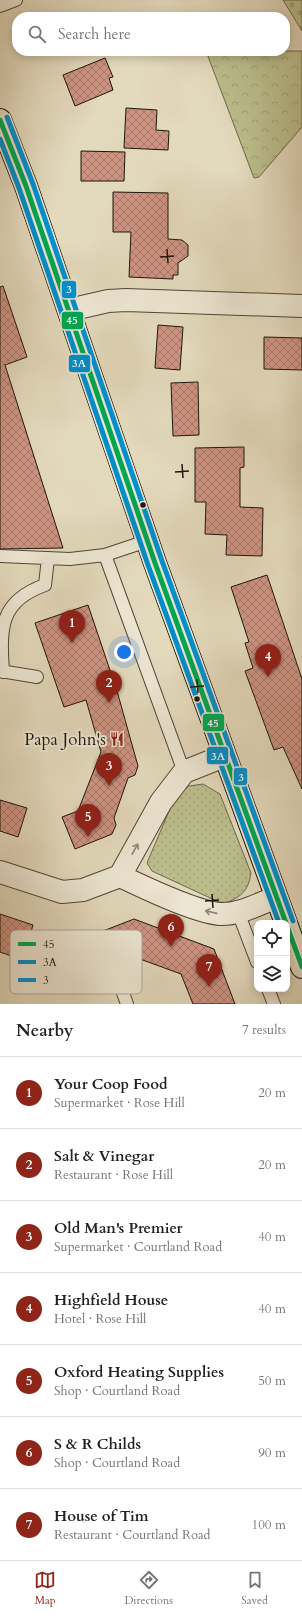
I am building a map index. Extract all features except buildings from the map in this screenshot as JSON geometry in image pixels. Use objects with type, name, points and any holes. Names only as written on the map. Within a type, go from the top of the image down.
[{"type":"main road","points":[[0,120],[26,186],[147,542],[224,756],[285,920]]},
{"type":"main road","points":[[290,933],[302,968]]},
{"type":"street","points":[[69,310],[108,301],[126,300],[302,306]]},
{"type":"street","points":[[0,872],[62,892],[83,890],[120,876],[161,802],[184,772],[224,756]]},
{"type":"street","points":[[120,876],[200,910],[220,914],[238,912],[276,898]]},
{"type":"lane","points":[[0,6],[16,0]]},
{"type":"lane","points":[[0,556],[70,559],[105,555],[147,542]]},
{"type":"lane","points":[[105,555],[184,772]]},
{"type":"lane","points":[[37,677],[2,672],[1,619],[9,606],[20,596],[45,585],[48,558]]},
{"type":"lane","points":[[238,912],[255,956]]},
{"type":"lane","points":[[269,992],[274,1004]]},
{"type":"lane","points":[[123,994],[127,1004]]},
{"type":"green space","points":[[283,0],[302,0],[302,31]]},
{"type":"green space","points":[[290,51],[302,51],[302,127],[259,177],[254,178],[208,56],[290,56]]},
{"type":"green space","points":[[203,784],[220,794],[251,873],[248,885],[243,893],[235,899],[223,904],[152,871],[147,863],[175,797],[189,786]]},
{"type":"transit line","name":"3","points":[[7,117],[33,184],[162,561],[293,921]]},
{"type":"transit line","name":"45","points":[[0,120],[26,186],[155,563],[285,920]]},
{"type":"transit line","name":"3A","points":[[0,139],[19,188],[148,565],[278,920]]},
{"type":"transit line","name":"45","points":[[290,934],[302,967]]},
{"type":"place","name":"Your Coop Food","points":[[72,643]]},
{"type":"place","name":"Highfield House","points":[[268,677]]},
{"type":"place","name":"Salt & Vinegar","points":[[109,703]]},
{"type":"place","name":"Papa John's","points":[[117,739]]},
{"type":"place","name":"Old Man's Premier","points":[[109,786]]},
{"type":"place","name":"Oxford Heating Supplies","points":[[88,837]]},
{"type":"place","name":"S & R Childs","points":[[171,947]]},
{"type":"place","name":"House of Tim","points":[[209,987]]}]
